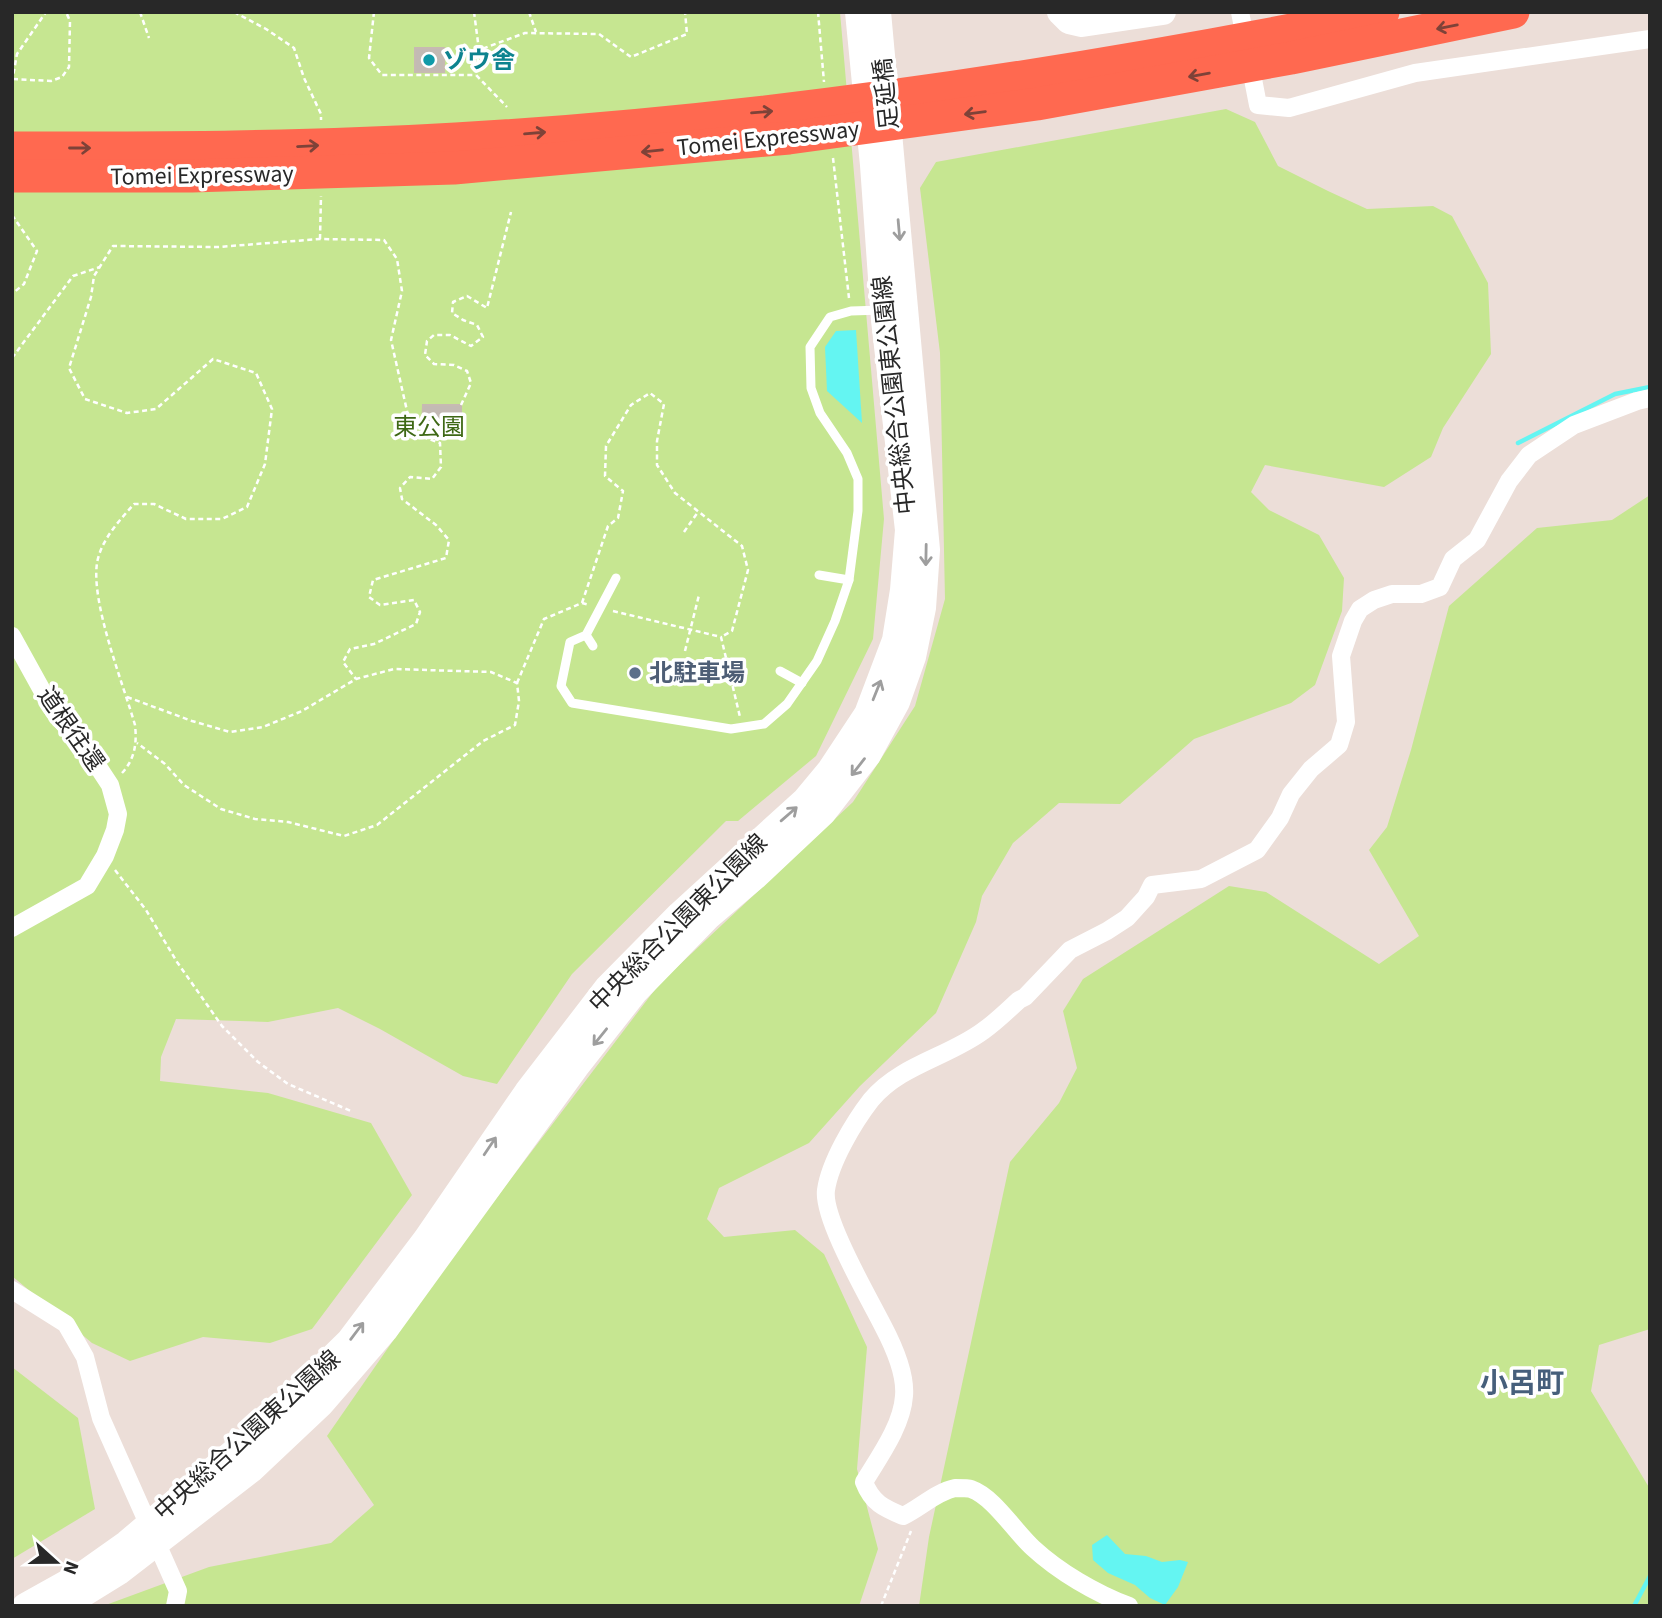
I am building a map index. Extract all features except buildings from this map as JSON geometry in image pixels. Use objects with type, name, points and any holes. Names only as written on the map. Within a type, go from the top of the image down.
[{"type":"highway","name":"Tomei Expressway","points":[[12,148],[283,147],[458,139],[788,110],[1035,77],[1383,12]]},
{"type":"highway","name":"Tomei Expressway","points":[[12,176],[192,176],[454,168],[789,138],[1050,102],[1291,58],[1513,12]]},
{"type":"street","points":[[1060,12],[1069,21],[1082,24],[1163,12]]},
{"type":"street","points":[[1240,12],[1258,105],[1289,108],[1415,73],[1650,39]]},
{"type":"street","name":"足延橋","points":[[869,19],[883,164]]},
{"type":"street","points":[[64,1606],[119,1573],[251,1470],[321,1404],[385,1330],[576,1067],[635,992],[709,916],[823,813],[867,755],[897,702],[913,657],[923,608],[927,550],[895,308],[883,164]]},
{"type":"street","name":"中央総合公園東公園線","points":[[25,1606],[86,1572],[127,1543],[250,1438],[349,1341],[426,1239],[527,1092],[607,988],[680,914],[805,800],[830,770],[867,713],[895,640],[908,530],[895,308],[879,256],[883,164]]},
{"type":"street","points":[[1129,1606],[1068,1574],[1034,1549],[994,1507],[971,1489],[956,1488],[904,1516],[881,1508],[869,1495],[864,1482],[895,1427],[904,1398],[904,1383],[891,1341],[845,1252],[827,1208],[826,1190],[839,1151],[872,1100],[896,1077],[983,1032],[1025,997],[1070,950],[1127,918],[1146,897],[1152,884],[1201,879],[1257,850],[1280,818],[1291,794],[1311,769],[1339,745],[1346,722],[1340,656],[1360,609],[1374,600],[1392,594],[1421,594],[1440,587],[1454,559],[1477,540],[1509,481],[1529,455],[1574,425],[1650,398]]},
{"type":"street","name":"道根往還","points":[[12,636],[54,712],[91,756],[110,785]]},
{"type":"street","points":[[12,928],[87,886],[105,856],[115,830],[118,814],[110,785]]},
{"type":"street","points":[[12,1290],[66,1324],[85,1357],[101,1418],[176,1598]]},
{"type":"lane","points":[[616,578],[586,635],[570,642],[561,687],[572,703],[731,729],[764,724],[787,704],[822,651],[835,621],[849,580],[858,511],[858,479],[847,453],[820,414],[811,388],[810,347],[830,317],[851,311],[895,308]]},
{"type":"lane","points":[[819,575],[849,580]]},
{"type":"lane","points":[[586,635],[593,646]]},
{"type":"lane","points":[[780,671],[802,683]]},
{"type":"path","points":[[46,12],[17,54],[13,80],[51,81],[62,77],[69,67],[70,21],[66,12]]},
{"type":"path","points":[[140,12],[149,38]]},
{"type":"path","points":[[234,12],[294,48],[304,78],[321,114]]},
{"type":"path","points":[[374,12],[369,58],[382,75],[476,75],[507,107]]},
{"type":"path","points":[[474,12],[479,50],[476,75]]},
{"type":"path","points":[[529,12],[537,33]]},
{"type":"path","points":[[656,12],[664,12]]},
{"type":"path","points":[[479,50],[525,33],[599,34],[631,57],[687,34],[685,12]]},
{"type":"path","points":[[818,12],[822,58]]},
{"type":"path","points":[[836,188],[851,311]]},
{"type":"path","points":[[461,405],[471,383],[467,371],[454,365],[434,364],[425,355],[427,341],[434,335],[450,335],[471,346],[483,337],[477,325],[453,313],[453,302],[467,296],[487,308],[511,212]]},
{"type":"path","points":[[12,215],[37,251],[24,284],[12,294]]},
{"type":"path","points":[[110,785],[128,767],[137,743],[127,696],[98,598],[97,562],[111,530],[134,505],[154,505],[186,519],[222,519],[247,507],[265,464],[272,409],[256,373],[213,359],[156,409],[127,413],[85,398],[69,368],[91,297],[94,276],[113,246],[218,247],[320,239],[384,240],[397,259],[402,290],[391,340],[412,433],[440,443],[441,467],[432,479],[410,477],[400,488],[402,499],[436,525],[449,540],[446,558],[373,580],[369,597],[380,605],[414,600],[420,612],[416,624],[374,645],[350,649],[343,662],[356,679]]},
{"type":"path","points":[[12,358],[73,276],[100,267]]},
{"type":"path","points":[[137,743],[165,764],[184,785],[221,809],[344,836],[377,825],[483,741],[515,725],[519,702],[517,683],[544,619],[582,603],[721,637],[732,631],[748,570],[742,546],[675,493],[657,465],[657,441],[664,404],[650,393],[631,405],[606,446],[605,477],[623,491],[618,518],[608,526],[582,603]]},
{"type":"path","points":[[684,532],[698,511]]},
{"type":"path","points":[[685,650],[699,595]]},
{"type":"path","points":[[721,637],[742,727]]},
{"type":"path","points":[[127,696],[192,721],[230,732],[263,727],[302,711],[356,679],[394,669],[491,672],[517,683]]},
{"type":"path","points":[[105,856],[146,909],[177,962],[222,1026],[258,1062],[288,1084],[351,1111]]},
{"type":"path","points":[[881,1606],[918,1509]]},
{"type":"green space","name":"東公園","points":[[12,12],[840,12],[884,519],[873,639],[816,756],[738,821],[726,821],[572,974],[497,1084],[463,1076],[338,1008],[268,1022],[176,1019],[161,1057],[160,1081],[268,1093],[371,1123],[412,1195],[312,1329],[270,1343],[203,1337],[130,1361],[92,1343],[12,1276]]},
{"type":"green space","points":[[1226,109],[1255,122],[1278,166],[1328,191],[1367,209],[1433,206],[1452,216],[1488,283],[1491,354],[1443,428],[1431,457],[1384,487],[1265,465],[1251,492],[1269,510],[1319,535],[1344,578],[1342,611],[1315,685],[1291,703],[1194,739],[1120,804],[1059,803],[1013,843],[982,896],[976,922],[936,1013],[860,1086],[809,1143],[719,1188],[707,1219],[724,1237],[795,1230],[824,1254],[867,1347],[857,1469],[878,1549],[859,1606],[103,1606],[209,1567],[331,1543],[374,1505],[327,1436],[449,1260],[660,983],[853,802],[915,706],[945,599],[940,353],[920,188],[936,162]]},
{"type":"green space","points":[[1650,495],[1650,1329],[1599,1345],[1591,1391],[1650,1489],[1650,1606],[919,1606],[929,1537],[1010,1162],[1059,1103],[1077,1068],[1063,1011],[1083,979],[1229,886],[1266,892],[1379,964],[1419,936],[1369,850],[1387,827],[1411,750],[1449,606],[1537,528],[1612,520]]},
{"type":"green space","points":[[12,1367],[78,1418],[95,1509],[12,1559]]},
{"type":"water","points":[[856,330],[862,423],[827,391],[825,347],[836,331]]},
{"type":"water","points":[[1107,1535],[1125,1554],[1146,1556],[1162,1562],[1188,1562],[1178,1587],[1165,1605],[1150,1598],[1135,1585],[1108,1573],[1093,1560],[1092,1545]]},
{"type":"waterway","points":[[1518,443],[1615,394],[1650,387]]},
{"type":"waterway","points":[[1634,1606],[1650,1576]]},
{"type":"place","name":"ゾウ舎","points":[[429,60]]},
{"type":"place","name":"北駐車場","points":[[635,673]]},
{"type":"district","name":"小呂町","points":[[1522,1382]]}]
